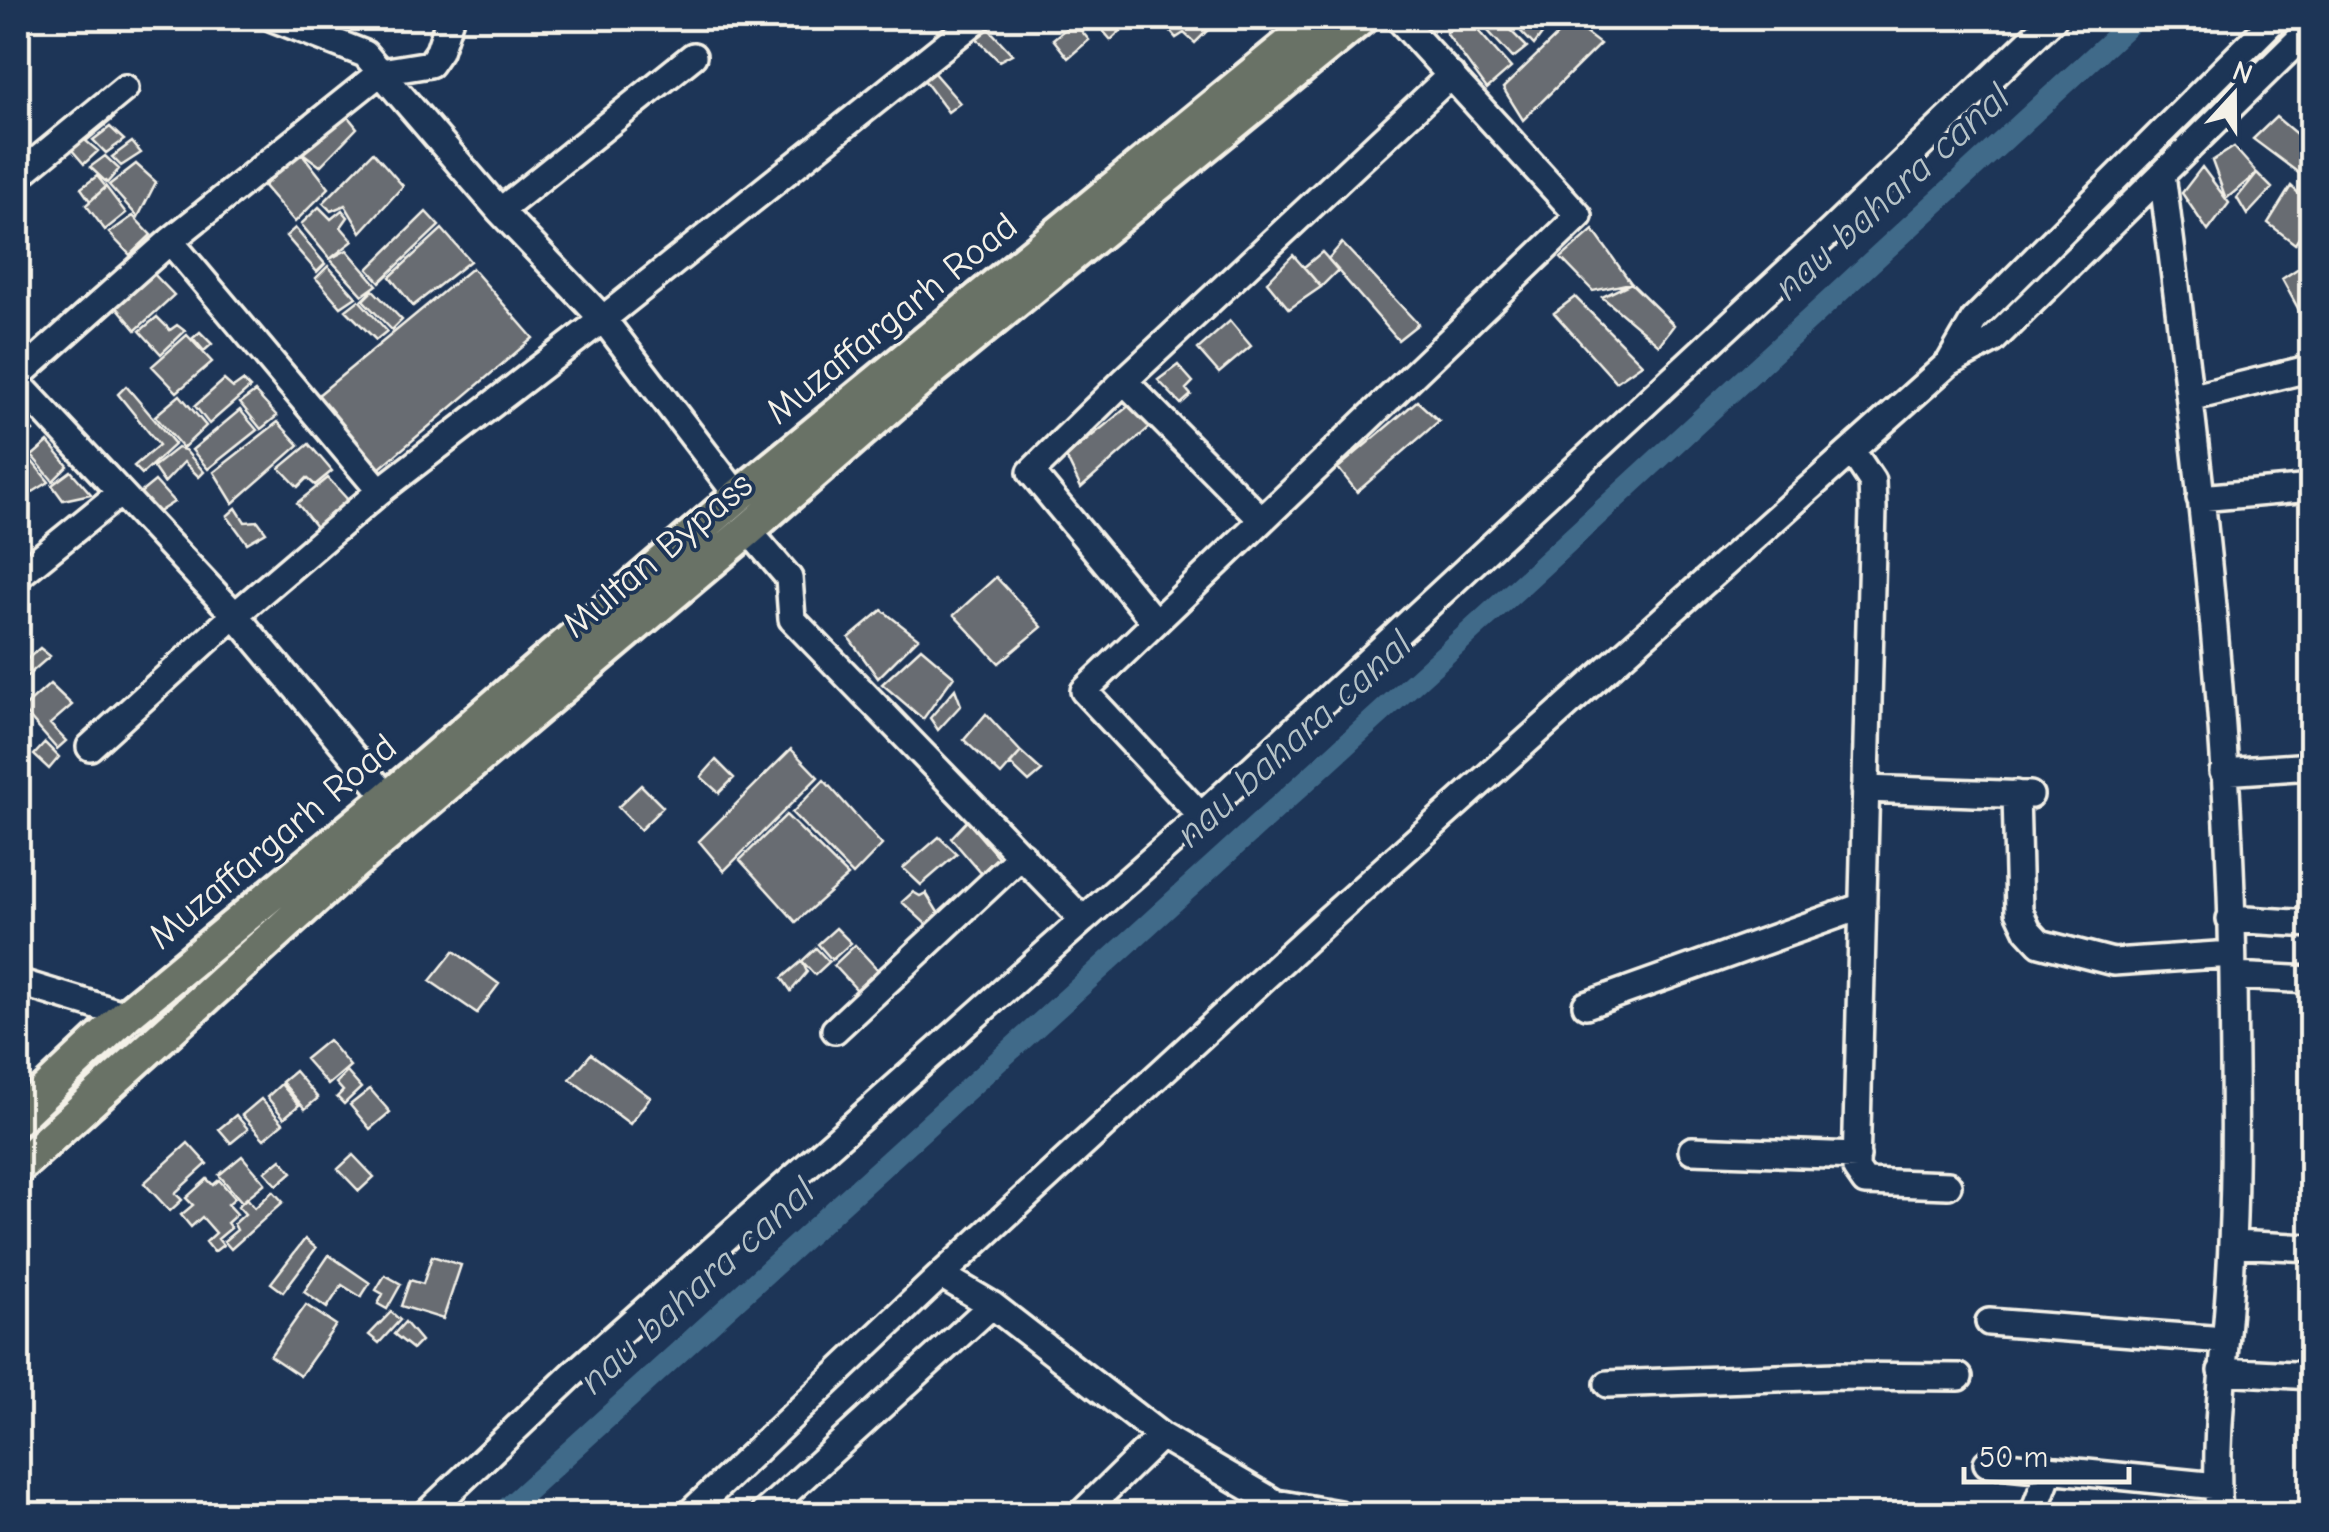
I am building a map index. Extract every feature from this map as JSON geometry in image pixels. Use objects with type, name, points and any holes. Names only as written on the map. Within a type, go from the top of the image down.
[{"type":"main road","name":"Muzaffargarh Road","points":[[18,1117],[126,1015],[388,798],[738,496],[1321,18]]},
{"type":"main road","name":"Multan Bypass","points":[[18,1167],[356,862],[933,369],[1361,18]]},
{"type":"street","points":[[273,18],[365,54],[500,211],[603,320],[738,496]]},
{"type":"street","points":[[388,798],[235,615],[18,380],[170,242],[381,72],[430,64],[439,51],[450,18]]},
{"type":"street","points":[[90,747],[380,491],[603,320],[979,18]]},
{"type":"street","points":[[1201,816],[1084,691],[1579,216],[1398,18]]},
{"type":"street","points":[[426,1514],[572,1376],[1201,816],[2054,18]]},
{"type":"street","points":[[689,1514],[941,1275],[1326,921],[1949,363],[1993,340],[2305,33],[2276,18],[1974,320],[1949,363]]},
{"type":"street","points":[[500,211],[693,56]]},
{"type":"street","points":[[2232,62],[2253,84]]},
{"type":"street","points":[[1155,622],[1032,472],[1451,76]]},
{"type":"street","points":[[18,176],[124,88]]},
{"type":"street","points":[[2162,174],[2190,398],[2224,772],[2232,965],[2232,1244],[2221,1370],[2219,1514]]},
{"type":"street","points":[[170,242],[380,491]]},
{"type":"street","points":[[2190,398],[2312,368]]},
{"type":"street","points":[[1124,381],[1262,520]]},
{"type":"street","points":[[1852,451],[1872,481],[1873,508],[1856,1170],[1864,1182],[1948,1185]]},
{"type":"street","points":[[2200,498],[2312,488]]},
{"type":"street","points":[[18,576],[120,492]]},
{"type":"street","points":[[748,530],[789,578],[792,619],[1083,920]]},
{"type":"street","points":[[2224,772],[2312,766]]},
{"type":"street","points":[[1865,789],[2024,794],[2019,912],[2040,943],[2114,962],[2232,965],[2312,980]]},
{"type":"street","points":[[835,1030],[1022,855]]},
{"type":"street","points":[[1586,1005],[1862,906]]},
{"type":"street","points":[[2230,920],[2312,924]]},
{"type":"street","points":[[18,982],[126,1015]]},
{"type":"street","points":[[1692,1150],[1857,1156]]},
{"type":"street","points":[[2232,1244],[2312,1248]]},
{"type":"street","points":[[941,1275],[992,1305],[1161,1436],[1278,1509],[1340,1514]]},
{"type":"street","points":[[763,1514],[992,1305]]},
{"type":"street","points":[[1989,1322],[2224,1340]]},
{"type":"street","points":[[2221,1370],[2312,1376]]},
{"type":"street","points":[[1608,1384],[1836,1376],[1959,1377]]},
{"type":"street","points":[[1082,1514],[1161,1436]]},
{"type":"street","points":[[1988,1463],[2217,1486]]},
{"type":"street","points":[[2033,1514],[2050,1469]]},
{"type":"building","points":[[1092,18],[1126,18],[1130,22],[1111,40]]},
{"type":"building","points":[[1159,18],[1198,18],[1208,30],[1195,43],[1184,33],[1176,38]]},
{"type":"building","points":[[1467,18],[1511,68],[1487,89],[1446,33]]},
{"type":"building","points":[[1476,18],[1498,18],[1527,47],[1513,58]]},
{"type":"building","points":[[1508,18],[1534,18],[1545,30],[1534,45]]},
{"type":"building","points":[[1074,22],[1089,40],[1068,58],[1053,39]]},
{"type":"building","points":[[1571,22],[1600,44],[1523,120],[1503,88]]},
{"type":"building","points":[[987,27],[1012,54],[999,61],[975,37]]},
{"type":"building","points":[[933,72],[960,103],[948,112],[924,80]]},
{"type":"building","points":[[107,108],[114,118],[86,141],[98,151],[84,164],[65,142]]},
{"type":"building","points":[[345,113],[357,128],[320,166],[300,151]]},
{"type":"building","points":[[2276,117],[2312,147],[2312,183],[2253,139]]},
{"type":"building","points":[[110,127],[124,140],[106,153],[93,140]]},
{"type":"building","points":[[132,142],[141,153],[121,166],[112,157]]},
{"type":"building","points":[[2234,147],[2257,173],[2226,199],[2212,161]]},
{"type":"building","points":[[300,151],[329,188],[295,222],[264,186]]},
{"type":"building","points":[[373,152],[403,186],[361,232],[345,205],[331,211],[323,203]]},
{"type":"building","points":[[105,156],[119,169],[107,183],[90,167]]},
{"type":"building","points":[[136,164],[156,182],[138,217],[109,185]]},
{"type":"building","points":[[2202,167],[2229,203],[2208,231],[2182,193]]},
{"type":"building","points":[[2257,173],[2272,188],[2247,215],[2237,198]]},
{"type":"building","points":[[97,176],[106,187],[90,201],[81,188]]},
{"type":"building","points":[[2291,186],[2312,206],[2312,218],[2295,244],[2268,223]]},
{"type":"building","points":[[106,187],[126,213],[105,230],[86,205]]},
{"type":"building","points":[[319,207],[331,219],[342,210],[348,217],[341,227],[353,241],[330,259],[301,224]]},
{"type":"building","points":[[426,212],[439,226],[380,282],[368,269]]},
{"type":"building","points":[[133,216],[151,235],[130,255],[109,233]]},
{"type":"building","points":[[295,228],[325,264],[317,272],[286,236]]},
{"type":"building","points":[[442,229],[470,261],[413,306],[390,277]]},
{"type":"building","points":[[1593,230],[1631,283],[1593,291],[1561,258]]},
{"type":"building","points":[[1342,243],[1418,324],[1398,340],[1328,259]]},
{"type":"building","points":[[347,250],[377,285],[363,295],[330,259]]},
{"type":"building","points":[[1322,252],[1338,270],[1321,287],[1304,267]]},
{"type":"building","points":[[1293,255],[1321,287],[1289,309],[1267,282]]},
{"type":"building","points":[[2311,260],[2312,300],[2299,310],[2282,279]]},
{"type":"building","points":[[328,266],[356,297],[341,307],[316,278]]},
{"type":"building","points":[[472,268],[533,338],[373,474],[311,401]]},
{"type":"building","points":[[150,270],[174,295],[136,330],[112,301]]},
{"type":"building","points":[[1631,283],[1674,325],[1659,345],[1602,297]]},
{"type":"building","points":[[373,290],[402,320],[392,330],[363,300]]},
{"type":"building","points":[[1575,297],[1642,364],[1616,382],[1554,313]]},
{"type":"building","points":[[359,300],[387,331],[376,340],[346,310]]},
{"type":"building","points":[[157,317],[170,330],[177,325],[185,331],[161,354],[140,331]]},
{"type":"building","points":[[1230,321],[1251,346],[1219,373],[1198,349]]},
{"type":"building","points":[[200,332],[212,344],[204,351],[193,338]]},
{"type":"building","points":[[187,335],[212,362],[177,392],[152,366]]},
{"type":"building","points":[[1178,365],[1193,382],[1186,389],[1191,395],[1181,404],[1158,380]]},
{"type":"building","points":[[224,380],[233,388],[243,381],[250,388],[209,424],[195,406]]},
{"type":"building","points":[[126,386],[175,444],[142,474],[134,466],[159,445],[118,394]]},
{"type":"building","points":[[255,392],[277,416],[261,429],[240,403]]},
{"type":"building","points":[[180,395],[206,426],[183,448],[155,416]]},
{"type":"building","points":[[1417,401],[1439,421],[1357,492],[1338,468]]},
{"type":"building","points":[[1131,404],[1150,427],[1081,488],[1066,457]]},
{"type":"building","points":[[240,410],[257,430],[208,469],[192,450]]},
{"type":"building","points":[[18,414],[33,431],[23,439],[18,433]]},
{"type":"building","points":[[278,422],[299,445],[233,503],[214,472]]},
{"type":"building","points":[[48,442],[68,466],[53,481],[32,456]]},
{"type":"building","points":[[309,444],[332,471],[315,485],[307,478],[298,487],[280,468]]},
{"type":"building","points":[[177,448],[185,450],[204,472],[199,477],[184,462],[164,483],[153,467]]},
{"type":"building","points":[[30,459],[49,482],[28,495],[18,485],[18,469]]},
{"type":"building","points":[[71,471],[91,494],[63,500],[52,485]]},
{"type":"building","points":[[328,478],[349,501],[316,527],[297,503]]},
{"type":"building","points":[[155,481],[174,502],[149,518],[133,499]]},
{"type":"building","points":[[236,508],[245,522],[258,521],[266,532],[247,543],[227,516]]},
{"type":"building","points":[[996,577],[1042,627],[999,663],[954,615]]},
{"type":"building","points":[[882,610],[918,638],[878,678],[849,638]]},
{"type":"building","points":[[40,648],[50,656],[18,684],[18,667]]},
{"type":"building","points":[[921,648],[954,676],[923,719],[882,684]]},
{"type":"building","points":[[50,684],[72,705],[50,724],[66,741],[57,749],[22,709]]},
{"type":"building","points":[[955,689],[961,705],[938,730],[930,718]]},
{"type":"building","points":[[986,714],[1021,752],[1001,775],[964,740]]},
{"type":"building","points":[[45,743],[59,757],[49,769],[34,755]]},
{"type":"building","points":[[791,749],[818,777],[724,871],[699,841]]},
{"type":"building","points":[[1021,752],[1042,771],[1029,782],[1010,764]]},
{"type":"building","points":[[716,760],[734,778],[719,793],[701,777]]},
{"type":"building","points":[[824,780],[882,845],[853,875],[792,813]]},
{"type":"building","points":[[641,785],[663,807],[640,830],[618,807]]},
{"type":"building","points":[[786,815],[848,876],[796,922],[740,860]]},
{"type":"building","points":[[967,821],[998,857],[981,873],[951,838]]},
{"type":"building","points":[[939,837],[957,854],[921,885],[903,868]]},
{"type":"building","points":[[913,892],[920,896],[926,893],[939,914],[929,927],[902,902]]},
{"type":"building","points":[[836,928],[851,943],[832,960],[818,944]]},
{"type":"building","points":[[855,945],[879,971],[857,990],[834,965]]},
{"type":"building","points":[[816,948],[829,962],[815,975],[802,961]]},
{"type":"building","points":[[454,951],[499,984],[477,1013],[430,981]]},
{"type":"building","points":[[802,961],[807,972],[791,991],[782,978]]},
{"type":"building","points":[[328,1040],[350,1066],[328,1085],[305,1059]]},
{"type":"building","points":[[591,1054],[650,1097],[630,1124],[570,1079]]},
{"type":"building","points":[[295,1071],[318,1098],[305,1109],[282,1082]]},
{"type":"building","points":[[347,1072],[361,1088],[344,1104],[337,1097],[343,1091],[336,1083]]},
{"type":"building","points":[[281,1084],[299,1105],[284,1118],[267,1097]]},
{"type":"building","points":[[370,1089],[390,1112],[370,1129],[350,1105]]},
{"type":"building","points":[[261,1099],[283,1123],[264,1139],[242,1115]]},
{"type":"building","points":[[236,1115],[248,1129],[231,1143],[219,1129]]},
{"type":"building","points":[[188,1143],[207,1164],[175,1193],[182,1200],[170,1211],[144,1183]]},
{"type":"building","points":[[353,1155],[374,1177],[359,1191],[338,1169]]},
{"type":"building","points":[[242,1156],[265,1183],[242,1202],[219,1175]]},
{"type":"building","points":[[281,1159],[292,1172],[277,1185],[265,1172]]},
{"type":"building","points":[[207,1179],[213,1185],[219,1180],[235,1198],[228,1204],[237,1214],[227,1223],[231,1228],[218,1239],[223,1245],[214,1252],[206,1242],[216,1233],[202,1217],[191,1227],[181,1215],[193,1205],[186,1198]]},
{"type":"building","points":[[273,1191],[283,1202],[231,1249],[224,1241],[237,1230],[234,1224],[245,1214],[238,1206],[247,1198],[255,1208]]},
{"type":"building","points":[[305,1239],[316,1248],[283,1292],[271,1283]]},
{"type":"building","points":[[329,1255],[370,1283],[361,1297],[342,1285],[327,1308],[304,1292]]},
{"type":"building","points":[[432,1256],[461,1265],[443,1319],[401,1306],[410,1280],[423,1284]]},
{"type":"building","points":[[385,1275],[401,1284],[387,1309],[378,1304],[383,1294],[376,1290]]},
{"type":"building","points":[[306,1305],[336,1325],[300,1376],[270,1356]]},
{"type":"building","points":[[391,1312],[400,1320],[379,1343],[369,1335]]},
{"type":"building","points":[[405,1322],[421,1341],[413,1349],[394,1334]]},
{"type":"waterway","name":"nau bahara canal","points":[[501,1514],[1518,588],[2136,18]]}]
